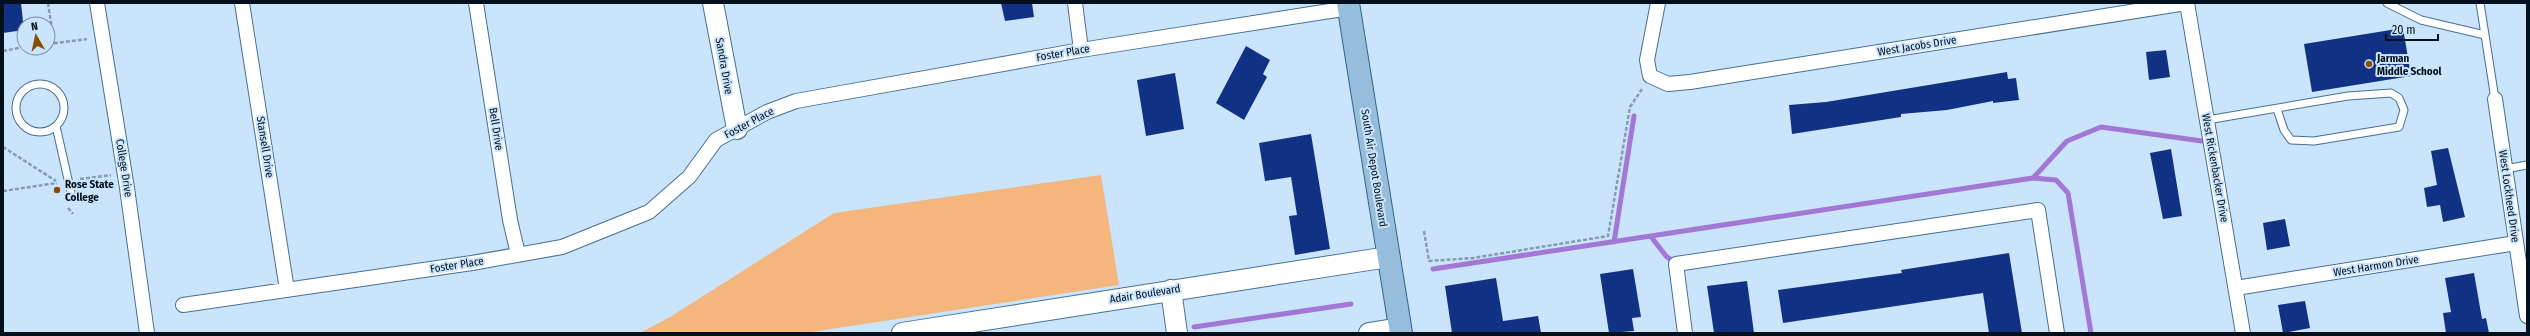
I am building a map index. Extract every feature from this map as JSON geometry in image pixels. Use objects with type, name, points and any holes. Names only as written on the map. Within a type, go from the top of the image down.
[{"type":"main road","name":"South Air Depot Boulevard","points":[[1349,6],[1400,331]]},
{"type":"street","name":"College Drive","points":[[97,3],[127,188],[147,333]]},
{"type":"street","name":"Stansell Drive","points":[[242,3],[287,290]]},
{"type":"street","name":"Bell Drive","points":[[476,3],[510,220],[518,254]]},
{"type":"street","name":"Sandra Drive","points":[[713,3],[737,129]]},
{"type":"street","points":[[1075,3],[1081,50]]},
{"type":"street","points":[[1650,76],[1647,60],[1658,3]]},
{"type":"street","name":"West Jacobs Drive","points":[[1650,76],[1668,84],[1690,82],[2186,3]]},
{"type":"street","name":"West Rickenbacker Drive","points":[[2186,3],[2243,333]]},
{"type":"street","name":"Foster Place","points":[[183,305],[472,263],[562,247],[605,232],[649,212],[689,178],[716,140],[767,112],[796,101],[1081,50],[1349,6]]},
{"type":"street","name":"West Lockheed Drive","points":[[2495,99],[2527,316]]},
{"type":"street","points":[[1685,333],[1676,264],[2038,210],[2057,333]]},
{"type":"street","name":"West Harmon Drive","points":[[2236,288],[2516,243]]},
{"type":"street","name":"Adair Boulevard","points":[[902,333],[1388,256]]},
{"type":"street","points":[[1171,290],[1177,333]]},
{"type":"street","points":[[1369,333],[1400,331]]},
{"type":"lane","points":[[2387,3],[2421,20],[2485,35]]},
{"type":"lane","points":[[2480,3],[2495,99]]},
{"type":"lane","points":[[46,85],[59,94],[64,109],[60,122],[56,126],[43,132],[36,131],[22,125],[16,112],[16,104],[23,91],[30,86],[46,85]]},
{"type":"lane","points":[[2207,120],[2348,96],[2391,93],[2399,98],[2404,110],[2399,127],[2314,141],[2290,140],[2284,130],[2277,109]]},
{"type":"lane","points":[[56,126],[72,197]]},
{"type":"lane","points":[[2505,169],[2527,165]]},
{"type":"path","points":[[48,3],[50,16]]},
{"type":"path","points":[[56,43],[103,37]]},
{"type":"path","points":[[3,51],[16,49]]},
{"type":"path","points":[[1424,231],[1429,261],[1473,258],[1608,236],[1630,107],[1650,76]]},
{"type":"path","points":[[3,146],[58,183]]},
{"type":"shaded area","points":[[1101,175],[1119,285],[805,333],[640,333],[670,317],[834,213]]},
{"type":"building","points":[[3,3],[21,3],[22,16],[16,16],[16,31],[3,33]]},
{"type":"building","points":[[1001,3],[1032,3],[1034,17],[1005,21]]},
{"type":"building","points":[[2403,28],[2411,76],[2312,92],[2304,44]]},
{"type":"building","points":[[1246,46],[1270,60],[1263,74],[1267,77],[1244,120],[1216,103]]},
{"type":"building","points":[[2166,50],[2170,77],[2149,80],[2146,52]]},
{"type":"building","points":[[2007,72],[2008,79],[2016,78],[2019,100],[1993,103],[1993,101],[1947,110],[1901,114],[1901,117],[1792,134],[1789,105],[1826,102]]},
{"type":"building","points":[[1175,73],[1184,129],[1146,136],[1137,80]]},
{"type":"building","points":[[1311,134],[1330,249],[1295,255],[1289,216],[1297,215],[1291,177],[1265,181],[1259,143]]},
{"type":"building","points":[[2448,148],[2465,217],[2443,222],[2440,205],[2427,207],[2424,188],[2437,185],[2431,151]]},
{"type":"building","points":[[2171,149],[2182,216],[2163,219],[2150,153]]},
{"type":"building","points":[[2285,219],[2290,246],[2267,250],[2263,223]]},
{"type":"building","points":[[2009,253],[2022,333],[1989,333],[1983,293],[1783,323],[1778,290],[1902,273],[1901,270]]},
{"type":"building","points":[[1633,269],[1641,317],[1632,318],[1634,331],[1609,333],[1600,274]]},
{"type":"building","points":[[2474,273],[2482,319],[2486,318],[2489,333],[2446,333],[2443,313],[2451,312],[2445,278]]},
{"type":"building","points":[[1496,278],[1503,321],[1538,316],[1541,333],[1452,333],[1445,286]]},
{"type":"building","points":[[1747,281],[1754,333],[1714,333],[1707,286]]},
{"type":"building","points":[[2305,301],[2310,328],[2283,333],[2278,305]]},
{"type":"waterway","points":[[1614,242],[1634,116]]},
{"type":"waterway","points":[[2033,178],[2067,141],[2101,127],[2202,141]]},
{"type":"waterway","points":[[1433,269],[2033,178],[2056,180],[2068,193],[2091,333]]},
{"type":"waterway","points":[[1652,238],[1666,256],[1675,263]]},
{"type":"waterway","points":[[1194,327],[1351,304]]},
{"type":"place","name":"Jarman Middle School","points":[[2369,64]]},
{"type":"place","name":"Rose State College","points":[[57,190]]}]
